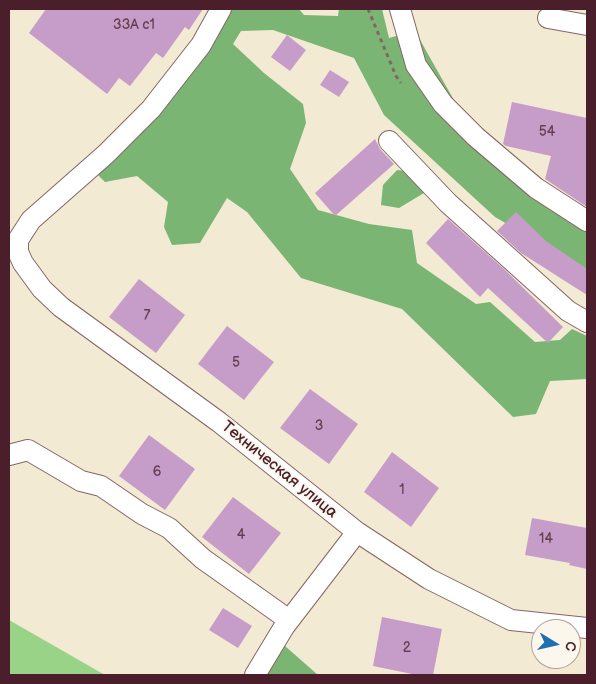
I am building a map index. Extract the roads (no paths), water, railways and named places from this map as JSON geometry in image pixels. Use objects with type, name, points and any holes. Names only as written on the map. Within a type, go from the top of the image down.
[{"type":"street","points":[[13,239],[30,220],[106,154],[151,109],[201,45],[222,9]]},
{"type":"street","points":[[400,9],[416,65],[443,104],[476,137],[536,188],[587,221]]},
{"type":"street","points":[[548,18],[587,25]]},
{"type":"street","points":[[389,142],[448,203],[568,311],[587,322]]},
{"type":"street","name":"Техническая улица","points":[[13,239],[23,264],[42,289],[61,307],[219,422],[356,532],[429,579],[511,620],[587,628]]},
{"type":"street","points":[[9,455],[28,450],[81,480],[101,486],[142,514],[169,528],[203,559],[289,620]]},
{"type":"street","points":[[255,675],[289,620],[356,532]]}]
